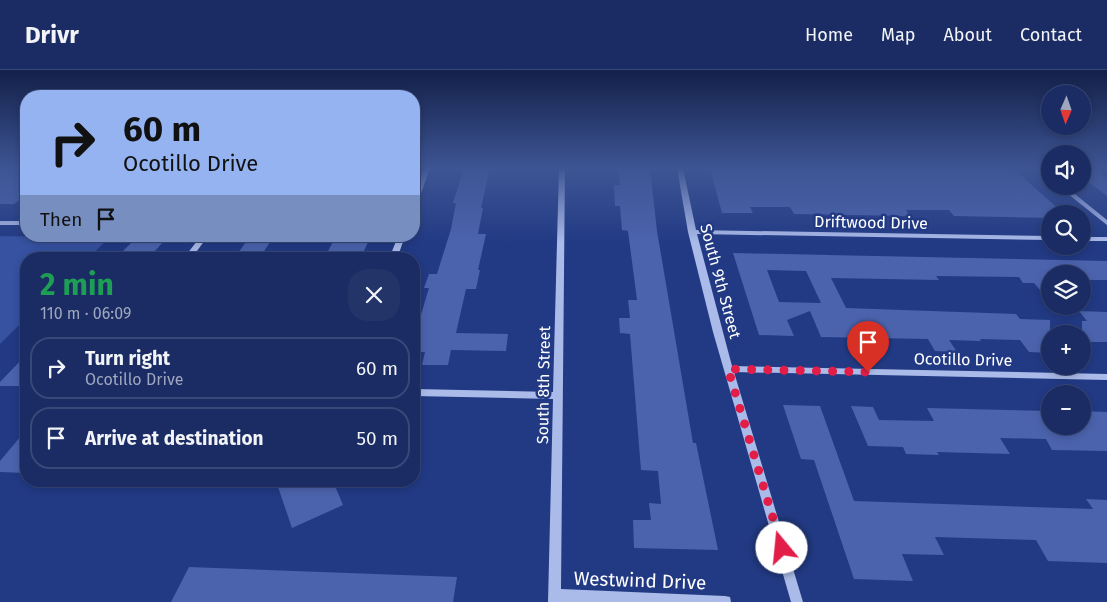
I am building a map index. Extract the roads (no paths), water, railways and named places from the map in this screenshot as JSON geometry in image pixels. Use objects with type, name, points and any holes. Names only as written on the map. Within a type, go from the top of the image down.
[{"type":"street","name":"South 8th Street","points":[[554,599],[562,193]]},
{"type":"street","name":"South 9th Street","points":[[685,193],[692,232],[728,369],[797,602]]},
{"type":"street","points":[[1072,195],[1107,223]]},
{"type":"street","points":[[0,222],[20,223]]},
{"type":"street","name":"Driftwood Drive","points":[[692,232],[1041,238]]},
{"type":"street","points":[[1091,239],[1107,239]]},
{"type":"street","points":[[192,252],[200,242]]},
{"type":"street","name":"Ocotillo Drive","points":[[728,369],[1107,377]]},
{"type":"street","points":[[420,393],[558,396]]},
{"type":"street","name":"Westwind Drive","points":[[554,599],[725,602]]}]
